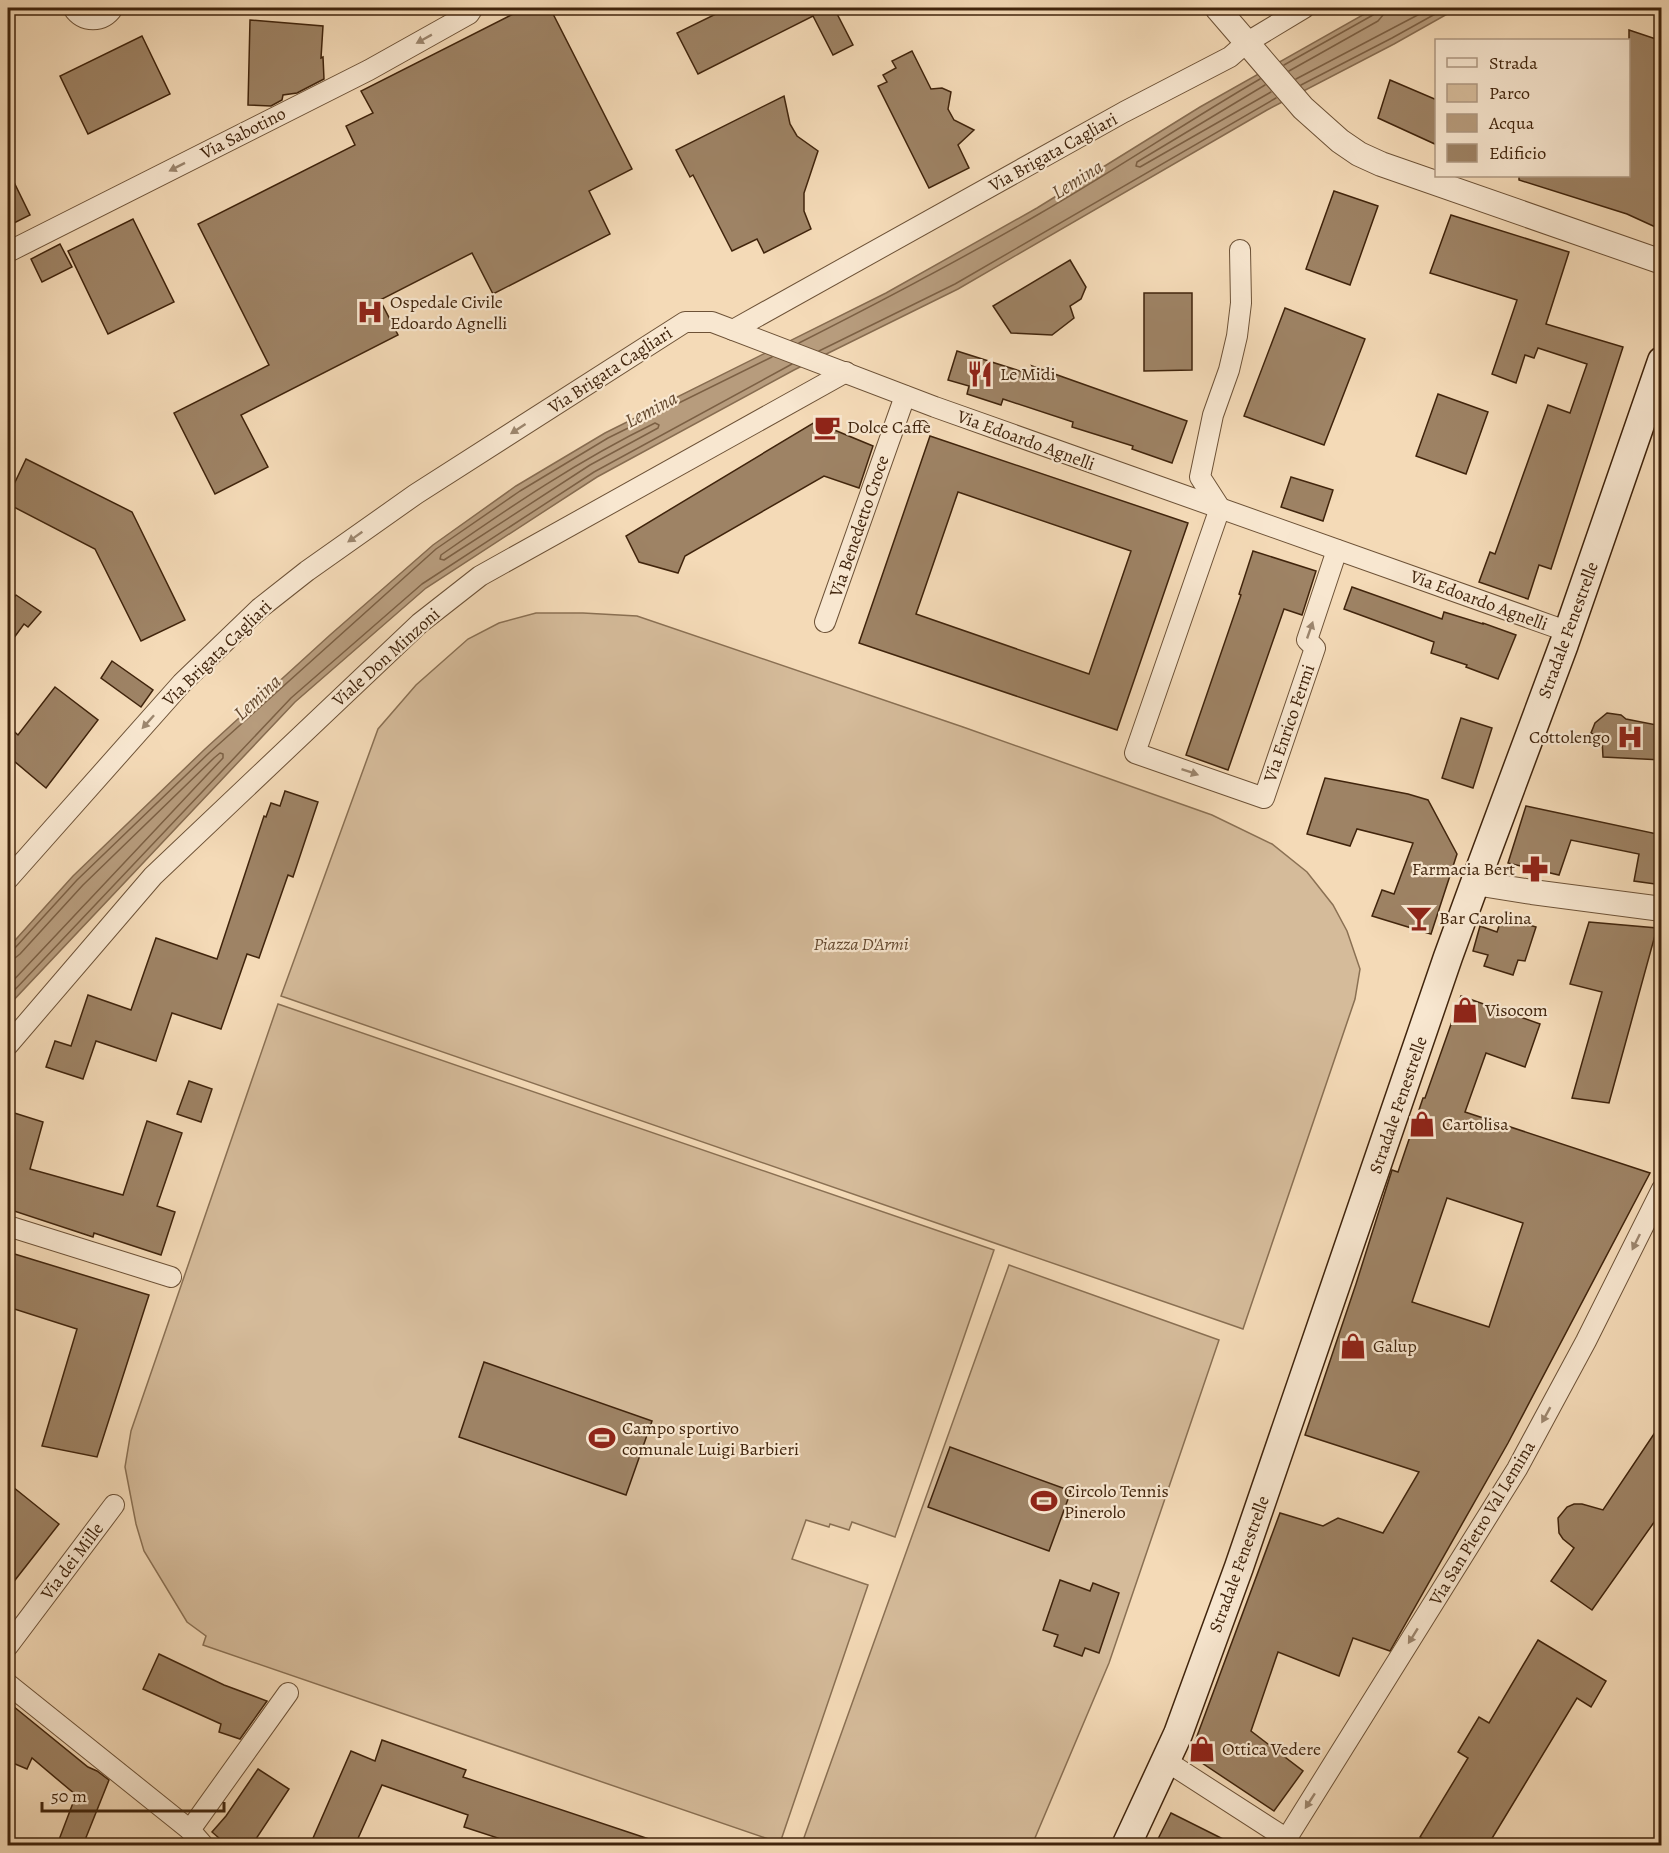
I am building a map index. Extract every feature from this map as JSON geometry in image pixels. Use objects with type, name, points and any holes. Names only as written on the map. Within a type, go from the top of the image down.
[{"type":"main road","name":"Stradale Fenestrelle","points":[[1126,1845],[1178,1734],[1239,1568],[1474,883],[1569,632],[1662,361]]},
{"type":"street","points":[[73,8],[80,16],[95,20],[103,18],[113,8]]},
{"type":"street","name":"Via Sabotino","points":[[8,252],[369,70],[469,14],[473,8]]},
{"type":"street","points":[[1217,8],[1303,108],[1340,141],[1359,154],[1381,164],[1662,262]]},
{"type":"street","name":"Via Brigata Cagliari","points":[[8,879],[182,683],[260,608],[307,571],[416,494],[685,322],[712,322],[732,330],[1124,112],[1230,57],[1253,52],[1304,8]]},
{"type":"street","points":[[1220,508],[1200,477],[1213,415],[1229,369],[1237,336],[1241,303],[1240,250]]},
{"type":"street","name":"Via Edoardo Agnelli","points":[[732,330],[905,396],[1569,632]]},
{"type":"street","name":"Viale Don Minzoni","points":[[8,1045],[153,876],[420,623],[480,576],[846,372]]},
{"type":"street","name":"Via Benedetto Croce","points":[[825,622],[905,396]]},
{"type":"street","name":"Via Enrico Fermi","points":[[1220,508],[1135,753],[1264,798],[1315,648],[1307,640],[1337,550]]},
{"type":"street","points":[[1474,883],[1662,909]]},
{"type":"street","name":"Via San Pietro Val Lemina","points":[[1284,1842],[1517,1469],[1586,1341],[1662,1189]]},
{"type":"street","points":[[8,1226],[171,1277]]},
{"type":"street","name":"Via dei Mille","points":[[8,1646],[114,1505]]},
{"type":"street","points":[[8,1684],[190,1830],[204,1845]]},
{"type":"street","points":[[190,1830],[288,1693]]},
{"type":"street","points":[[1166,1761],[1284,1842]]},
{"type":"green space","name":"Piazza D'Armi","points":[[536,613],[637,616],[1212,815],[1272,844],[1307,872],[1333,905],[1347,931],[1360,969],[1355,999],[1243,1329],[281,996],[378,729],[416,685],[468,639],[499,623]]},
{"type":"green space","name":"Campo sportivo comunale Luigi Barbieri","points":[[278,1004],[994,1250],[895,1537],[852,1522],[849,1530],[806,1520],[792,1559],[868,1585],[780,1843],[203,1645],[206,1636],[187,1622],[144,1551],[136,1524],[125,1467],[131,1431]]},
{"type":"green space","name":"Circolo Tennis Pinerolo","points":[[1009,1265],[1219,1340],[1109,1663],[1032,1845],[801,1846]]},
{"type":"water","points":[[1375,8],[1458,8],[1267,110],[958,289],[794,370],[597,477],[426,588],[295,702],[8,1006],[8,948],[73,876],[205,749],[433,545],[516,486],[605,433],[886,293],[1037,208],[1200,107]]},
{"type":"building","points":[[525,8],[550,8],[632,169],[589,191],[610,234],[493,294],[472,253],[380,300],[398,335],[241,415],[268,467],[215,494],[174,413],[269,365],[198,224],[355,145],[346,126],[373,113],[361,91]]},
{"type":"building","points":[[728,8],[834,8],[853,45],[833,55],[813,16],[698,74],[677,33]]},
{"type":"building","points":[[250,20],[323,26],[321,58],[323,57],[324,79],[297,93],[283,95],[282,100],[271,106],[248,105]]},
{"type":"building","points":[[1629,30],[1662,41],[1662,230],[1627,214],[1519,180],[1519,177],[1630,177]]},
{"type":"building","points":[[142,36],[170,94],[88,134],[60,76]]},
{"type":"building","points":[[912,51],[931,89],[942,88],[951,92],[948,109],[954,120],[974,130],[958,145],[969,168],[929,188],[878,86],[887,82],[883,75],[896,68],[892,61]]},
{"type":"building","points":[[1390,80],[1435,99],[1435,144],[1378,118]]},
{"type":"building","points":[[784,96],[790,124],[797,136],[818,151],[804,193],[804,211],[811,229],[764,253],[757,239],[732,251],[693,175],[690,177],[676,150]]},
{"type":"building","points":[[8,170],[30,215],[8,226]]},
{"type":"building","points":[[1334,191],[1378,206],[1350,285],[1306,269]]},
{"type":"building","points":[[1451,215],[1569,252],[1546,324],[1623,347],[1551,569],[1539,565],[1528,599],[1479,582],[1490,552],[1495,554],[1548,405],[1570,413],[1587,364],[1538,348],[1534,358],[1525,355],[1516,383],[1492,374],[1517,300],[1430,273]]},
{"type":"building","points":[[133,219],[174,302],[108,334],[68,251]]},
{"type":"building","points":[[60,244],[72,267],[42,282],[31,259]]},
{"type":"building","points":[[1070,260],[1086,287],[1081,299],[1070,306],[1074,318],[1052,335],[1011,333],[993,306]]},
{"type":"building","points":[[1144,293],[1192,293],[1192,370],[1144,371]]},
{"type":"building","points":[[1285,308],[1365,339],[1324,445],[1244,416]]},
{"type":"building","points":[[957,351],[1039,377],[1032,366],[1187,421],[1172,463],[1132,449],[1133,446],[1072,427],[1073,422],[1003,399],[1001,405],[967,394],[969,386],[948,380]]},
{"type":"building","points":[[1438,394],[1488,412],[1466,474],[1416,456]]},
{"type":"building","points":[[815,422],[873,446],[859,488],[824,476],[685,556],[678,573],[639,562],[626,536]]},
{"type":"building","points":[[930,436],[1188,523],[1117,730],[859,643]],"holes":[[[958,492],[1131,551],[1089,674],[916,614]]]},
{"type":"building","points":[[26,459],[132,512],[185,620],[141,641],[95,549],[8,504],[8,497]]},
{"type":"building","points":[[1291,477],[1333,490],[1323,521],[1281,507]]},
{"type":"building","points":[[1253,551],[1316,571],[1302,615],[1284,609],[1228,770],[1186,755],[1241,595],[1239,594]]},
{"type":"building","points":[[1352,587],[1442,619],[1444,612],[1516,635],[1498,679],[1466,667],[1467,665],[1431,653],[1434,642],[1344,609]]},
{"type":"building","points":[[16,595],[41,612],[28,627],[24,624],[8,646],[8,605]]},
{"type":"building","points":[[112,661],[153,690],[141,707],[101,678]]},
{"type":"building","points":[[55,687],[98,720],[46,788],[8,756],[8,726],[18,735]]},
{"type":"building","name":"Cottolengo","points":[[1607,713],[1662,726],[1662,760],[1603,757],[1602,739],[1591,733],[1595,723]]},
{"type":"building","points":[[1461,718],[1492,728],[1473,788],[1442,778]]},
{"type":"building","points":[[1325,778],[1428,800],[1457,854],[1431,934],[1372,916],[1382,890],[1394,894],[1413,843],[1357,829],[1350,846],[1307,834]]},
{"type":"building","points":[[285,791],[318,802],[293,877],[288,875],[259,958],[247,954],[221,1029],[172,1013],[156,1061],[96,1041],[83,1079],[46,1067],[55,1041],[71,1046],[88,995],[131,1010],[156,938],[217,959],[264,816],[266,817],[271,803],[280,806]]},
{"type":"building","points":[[1526,806],[1662,835],[1662,885],[1634,881],[1639,854],[1571,840],[1559,875],[1508,863]]},
{"type":"building","points":[[1502,917],[1536,927],[1525,961],[1518,960],[1513,975],[1484,966],[1488,955],[1473,951],[1480,926],[1497,932]]},
{"type":"building","points":[[1589,922],[1657,928],[1609,1103],[1572,1098],[1602,992],[1570,984]]},
{"type":"building","points":[[1461,996],[1540,1024],[1525,1067],[1486,1053],[1465,1112],[1650,1173],[1508,1443],[1390,1651],[1353,1638],[1339,1676],[1278,1652],[1251,1731],[1303,1771],[1274,1811],[1190,1755],[1280,1513],[1323,1526],[1338,1518],[1383,1533],[1419,1472],[1305,1435],[1392,1170],[1398,1172],[1423,1098],[1425,1098]],"holes":[[[1447,1198],[1523,1223],[1489,1327],[1412,1302]]]},
{"type":"building","points":[[189,1081],[212,1089],[201,1122],[177,1114]]},
{"type":"building","points":[[8,1111],[43,1122],[30,1169],[123,1195],[147,1121],[182,1133],[157,1206],[175,1212],[161,1255],[94,1233],[93,1237],[8,1209]]},
{"type":"building","points":[[8,1252],[149,1295],[97,1457],[42,1446],[77,1329],[8,1307]]},
{"type":"building","points":[[484,1362],[652,1421],[626,1495],[459,1437]]},
{"type":"building","points":[[1662,1422],[1662,1511],[1592,1610],[1551,1581],[1574,1548],[1559,1533],[1558,1518],[1567,1507],[1574,1504],[1603,1510]]},
{"type":"building","points":[[950,1447],[1071,1491],[1049,1551],[928,1507]]},
{"type":"building","points":[[8,1483],[59,1524],[8,1589]]},
{"type":"building","points":[[1060,1580],[1090,1591],[1093,1583],[1119,1593],[1099,1653],[1085,1648],[1082,1656],[1054,1646],[1058,1635],[1043,1630]]},
{"type":"building","points":[[1538,1640],[1606,1681],[1591,1707],[1577,1698],[1488,1845],[1434,1845],[1420,1837],[1468,1758],[1458,1752],[1479,1717],[1489,1723]]},
{"type":"building","points":[[159,1654],[224,1685],[267,1701],[240,1739],[219,1732],[221,1724],[143,1689]]},
{"type":"building","points":[[8,1702],[88,1767],[109,1780],[83,1845],[57,1845],[76,1795],[32,1758],[27,1769],[8,1761]]},
{"type":"building","points":[[382,1740],[466,1770],[463,1777],[658,1842],[657,1845],[519,1845],[464,1827],[468,1815],[382,1785],[355,1845],[310,1845],[351,1751],[375,1761]]},
{"type":"building","points":[[258,1769],[289,1789],[252,1845],[227,1845],[212,1832],[226,1816]]},
{"type":"building","points":[[1171,1813],[1235,1845],[1155,1845]]},
{"type":"place","name":"Ospedale Civile Edoardo Agnelli","points":[[370,312]]},
{"type":"place","name":"Le Midi","points":[[980,374]]},
{"type":"place","name":"Dolce Caffè","points":[[827,427]]},
{"type":"place","name":"Cottolengo","points":[[1630,737]]},
{"type":"place","name":"Farmacia Bert","points":[[1535,869]]},
{"type":"place","name":"Bar Carolina","points":[[1419,918]]},
{"type":"place","name":"Visocom","points":[[1465,1010]]},
{"type":"place","name":"Cartolisa","points":[[1422,1124]]},
{"type":"place","name":"Galup","points":[[1353,1346]]},
{"type":"place","name":"Campo sportivo comunale Luigi Barbieri","points":[[602,1438]]},
{"type":"place","name":"Circolo Tennis Pinerolo","points":[[1044,1501]]},
{"type":"place","name":"Ottica Vedere","points":[[1202,1749]]},
{"type":"water label","name":"Lemina","points":[[1077,179]]},
{"type":"water label","name":"Lemina","points":[[651,409]]},
{"type":"water label","name":"Lemina","points":[[257,697]]}]
